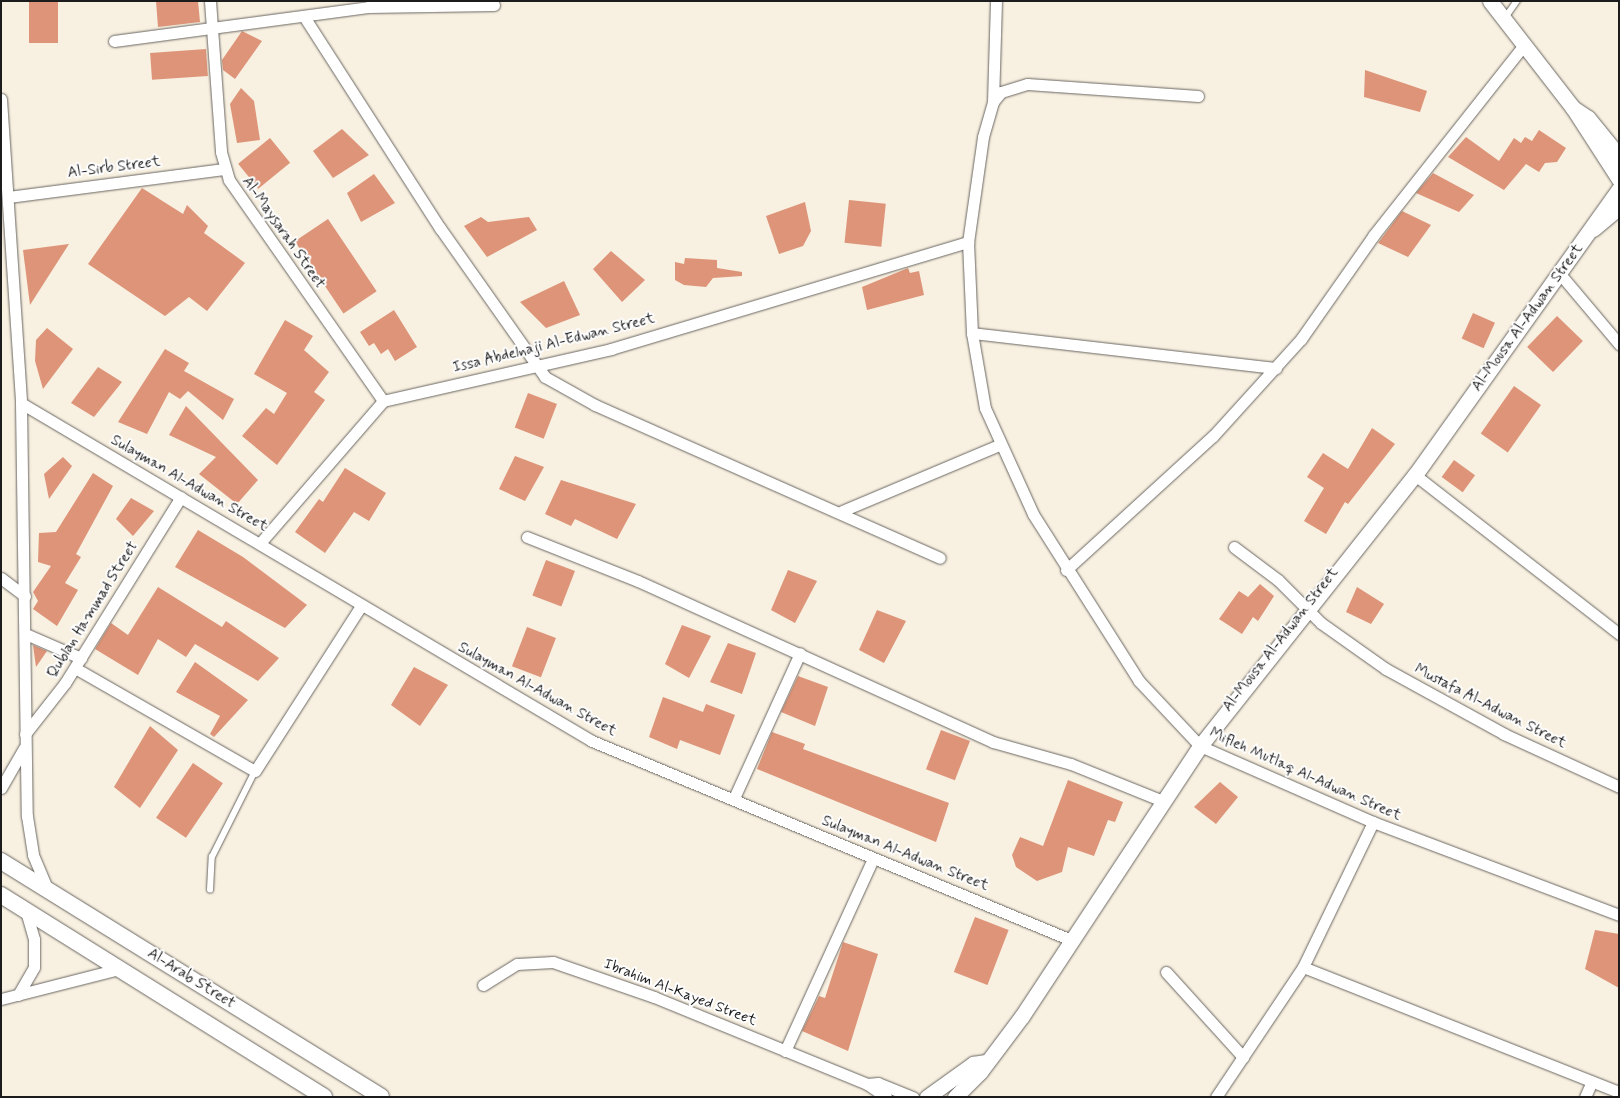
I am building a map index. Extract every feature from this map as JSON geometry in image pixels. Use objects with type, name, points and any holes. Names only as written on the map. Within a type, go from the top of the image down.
[{"type":"main road","name":"Al-Arab Street","points":[[1,861],[46,886],[381,1097]]},
{"type":"main road","name":"Al-Arab Street","points":[[1,895],[324,1097]]},
{"type":"street","name":"Al-Maysarah Street","points":[[210,1],[224,169],[253,220],[383,401]]},
{"type":"street","name":"Mifleh Mutlaq Al-Adwan Street","points":[[996,1],[994,102],[983,137],[968,242],[972,334],[978,382],[999,445],[1066,570],[1139,681],[1200,746],[1373,822],[1619,915]]},
{"type":"street","points":[[1490,1],[1573,108],[1579,124],[1619,179]]},
{"type":"street","points":[[114,41],[305,18],[368,7],[494,5]]},
{"type":"street","points":[[305,18],[535,367],[595,404],[842,511],[940,558]]},
{"type":"street","points":[[1066,570],[1213,436],[1276,368],[1524,45]]},
{"type":"street","points":[[994,102],[1007,89],[1027,84],[1198,96]]},
{"type":"street","points":[[1,99],[21,403],[25,596],[28,635],[24,748],[30,836],[46,886]]},
{"type":"street","points":[[1573,108],[1588,118],[1619,156]]},
{"type":"street","name":"Al-Sirb Street","points":[[8,197],[224,169]]},
{"type":"street","name":"Al-Mousa Al-Adwan Street","points":[[1593,229],[1598,214],[1619,189]]},
{"type":"street","name":"Al-Mousa Al-Adwan Street","points":[[954,1097],[986,1062],[1022,1016],[1160,800],[1200,746],[1306,607],[1415,475],[1593,229],[1619,207]]},
{"type":"street","name":"Issa Abdelnaji Al-Edwan Street","points":[[383,401],[611,349],[968,242]]},
{"type":"street","points":[[1560,274],[1619,344]]},
{"type":"street","points":[[972,334],[1276,368]]},
{"type":"street","points":[[260,542],[383,401]]},
{"type":"street","name":"Sulayman Al-Adwan Street","points":[[21,403],[260,542],[360,606],[592,741],[734,798],[873,859],[1071,940]]},
{"type":"street","points":[[842,511],[999,445]]},
{"type":"street","points":[[1415,475],[1619,634]]},
{"type":"street","name":"Qublan Hammad Street","points":[[25,734],[75,668],[181,497]]},
{"type":"street","points":[[527,537],[800,654],[1008,748],[1071,764],[1160,800]]},
{"type":"street","name":"Mustafa Al-Adwan Street","points":[[1234,547],[1348,643],[1442,702],[1619,787]]},
{"type":"street","points":[[1,578],[25,596]]},
{"type":"street","points":[[75,668],[255,770],[360,606]]},
{"type":"street","points":[[28,635],[81,658]]},
{"type":"street","points":[[734,798],[800,654]]},
{"type":"street","points":[[1,788],[24,748]]},
{"type":"street","points":[[1231,1097],[1218,1094],[1304,968],[1373,822]]},
{"type":"street","points":[[786,1051],[873,859]]},
{"type":"street","points":[[18,995],[34,968],[34,940],[26,911]]},
{"type":"street","name":"Ibrahim Al-Kayed Street","points":[[483,985],[517,964],[553,962],[786,1051],[867,1084],[886,1097]]},
{"type":"street","points":[[1304,968],[1619,1092]]},
{"type":"street","points":[[1,999],[119,969]]},
{"type":"street","points":[[1166,972],[1242,1057]]},
{"type":"street","points":[[927,1097],[973,1064],[986,1062]]},
{"type":"street","points":[[1585,1097],[1592,1081]]},
{"type":"street","name":"Ibrahim Al-Kayed Street","points":[[867,1084],[878,1083],[913,1097]]},
{"type":"lane","points":[[1504,20],[1517,1]]},
{"type":"lane","points":[[210,890],[212,857],[255,770]]},
{"type":"building","points":[[29,1],[58,1],[58,43],[29,43]]},
{"type":"building","points":[[156,1],[198,1],[200,22],[158,27]]},
{"type":"building","points":[[242,31],[262,41],[235,79],[223,70],[222,60]]},
{"type":"building","points":[[206,49],[208,76],[152,80],[150,53]]},
{"type":"building","points":[[1365,70],[1427,91],[1420,112],[1364,97]]},
{"type":"building","points":[[241,88],[254,101],[260,140],[237,143],[230,104]]},
{"type":"building","points":[[342,129],[369,155],[333,178],[313,151]]},
{"type":"building","points":[[1539,130],[1566,148],[1557,162],[1545,163],[1539,172],[1526,164],[1504,190],[1448,157],[1466,137],[1499,161],[1514,138],[1521,143],[1525,137],[1532,141]]},
{"type":"building","points":[[270,138],[290,163],[258,189],[238,164]]},
{"type":"building","points":[[1433,173],[1474,195],[1459,212],[1416,193]]},
{"type":"building","points":[[374,174],[395,203],[361,222],[347,193]]},
{"type":"building","points":[[142,188],[183,214],[187,205],[208,226],[204,233],[245,263],[207,311],[189,297],[165,316],[88,264]]},
{"type":"building","points":[[849,200],[886,204],[881,247],[845,243]]},
{"type":"building","points":[[805,202],[811,231],[803,246],[779,254],[766,216]]},
{"type":"building","points":[[1402,211],[1431,225],[1408,257],[1378,243]]},
{"type":"building","points":[[481,217],[488,222],[529,217],[537,230],[487,257],[464,226]]},
{"type":"building","points":[[328,219],[377,291],[343,313],[295,241]]},
{"type":"building","points":[[69,244],[30,305],[23,250]]},
{"type":"building","points":[[611,251],[645,280],[622,302],[593,269]]},
{"type":"building","points":[[685,258],[717,260],[717,268],[742,272],[742,276],[713,278],[706,287],[684,285],[675,280],[675,262],[684,264]]},
{"type":"building","points":[[908,268],[910,273],[919,271],[924,295],[867,310],[862,287]]},
{"type":"building","points":[[564,281],[580,315],[546,328],[520,302]]},
{"type":"building","points":[[394,310],[417,347],[395,361],[388,349],[381,354],[374,343],[369,346],[360,332]]},
{"type":"building","points":[[1473,313],[1495,323],[1484,348],[1462,339]]},
{"type":"building","points":[[1557,316],[1583,341],[1553,372],[1527,347]]},
{"type":"building","points":[[285,320],[313,336],[304,350],[329,372],[314,392],[325,400],[277,465],[242,436],[266,408],[274,414],[287,393],[254,374]]},
{"type":"building","points":[[47,328],[73,349],[43,389],[35,361],[36,340]]},
{"type":"building","points":[[165,349],[189,363],[184,371],[234,399],[223,420],[188,391],[180,399],[169,392],[147,434],[118,422]]},
{"type":"building","points":[[98,367],[122,382],[94,417],[71,403]]},
{"type":"building","points":[[1514,386],[1541,405],[1508,452],[1481,434]]},
{"type":"building","points":[[528,393],[557,404],[544,439],[515,428]]},
{"type":"building","points":[[186,406],[258,480],[237,504],[199,474],[216,457],[169,435]]},
{"type":"building","points":[[1372,428],[1395,444],[1348,504],[1345,502],[1326,534],[1304,521],[1324,488],[1307,477],[1323,453],[1348,469]]},
{"type":"building","points":[[515,456],[544,467],[525,501],[499,489]]},
{"type":"building","points":[[63,457],[72,466],[49,499],[44,474]]},
{"type":"building","points":[[1454,460],[1475,475],[1463,492],[1442,477]]},
{"type":"building","points":[[345,468],[386,493],[369,521],[354,512],[325,553],[295,532],[319,499],[323,502]]},
{"type":"building","points":[[93,473],[113,486],[76,554],[81,557],[65,583],[78,590],[57,626],[33,609],[38,601],[33,592],[51,566],[38,562],[39,533],[56,532]]},
{"type":"building","points":[[561,480],[636,504],[617,539],[575,519],[571,526],[545,514]]},
{"type":"building","points":[[131,498],[154,511],[133,536],[116,519]]},
{"type":"building","points":[[198,530],[243,557],[307,605],[285,628],[175,567]]},
{"type":"building","points":[[546,560],[575,571],[561,607],[532,595]]},
{"type":"building","points":[[788,570],[817,581],[795,623],[771,610]]},
{"type":"building","points":[[1260,584],[1274,596],[1258,621],[1253,617],[1242,634],[1219,619],[1239,591],[1248,597]]},
{"type":"building","points":[[158,587],[222,627],[226,621],[279,658],[258,681],[195,644],[186,657],[158,639],[138,675],[95,649],[111,623],[128,635]]},
{"type":"building","points":[[1357,587],[1384,604],[1371,624],[1346,612]]},
{"type":"building","points":[[877,610],[906,621],[884,663],[859,650]]},
{"type":"building","points":[[682,625],[711,636],[689,678],[665,664]]},
{"type":"building","points":[[527,627],[556,638],[541,677],[512,666]]},
{"type":"building","points":[[728,643],[756,653],[742,694],[710,682]]},
{"type":"building","points":[[33,645],[47,651],[36,667]]},
{"type":"building","points":[[195,662],[248,700],[214,737],[210,734],[220,716],[176,692]]},
{"type":"building","points":[[414,667],[448,685],[420,726],[391,705]]},
{"type":"building","points":[[798,676],[828,687],[815,726],[781,712]]},
{"type":"building","points":[[663,697],[703,712],[706,704],[735,715],[720,755],[680,740],[677,749],[649,737]]},
{"type":"building","points":[[150,726],[178,750],[140,808],[114,787]]},
{"type":"building","points":[[941,730],[970,741],[955,780],[926,769]]},
{"type":"building","points":[[772,732],[805,744],[803,749],[949,803],[936,842],[757,769]]},
{"type":"building","points":[[193,763],[223,783],[186,838],[156,818]]},
{"type":"building","points":[[1068,780],[1123,802],[1115,822],[1108,820],[1094,856],[1068,847],[1062,872],[1037,881],[1016,867],[1012,855],[1020,837],[1043,846]]},
{"type":"building","points":[[1220,782],[1238,797],[1216,824],[1194,807]]},
{"type":"building","points":[[975,917],[1009,930],[987,985],[954,972]]},
{"type":"building","points":[[1595,930],[1619,934],[1619,988],[1585,969]]},
{"type":"building","points":[[843,942],[878,954],[848,1051],[802,1031],[819,996],[825,998]]}]
